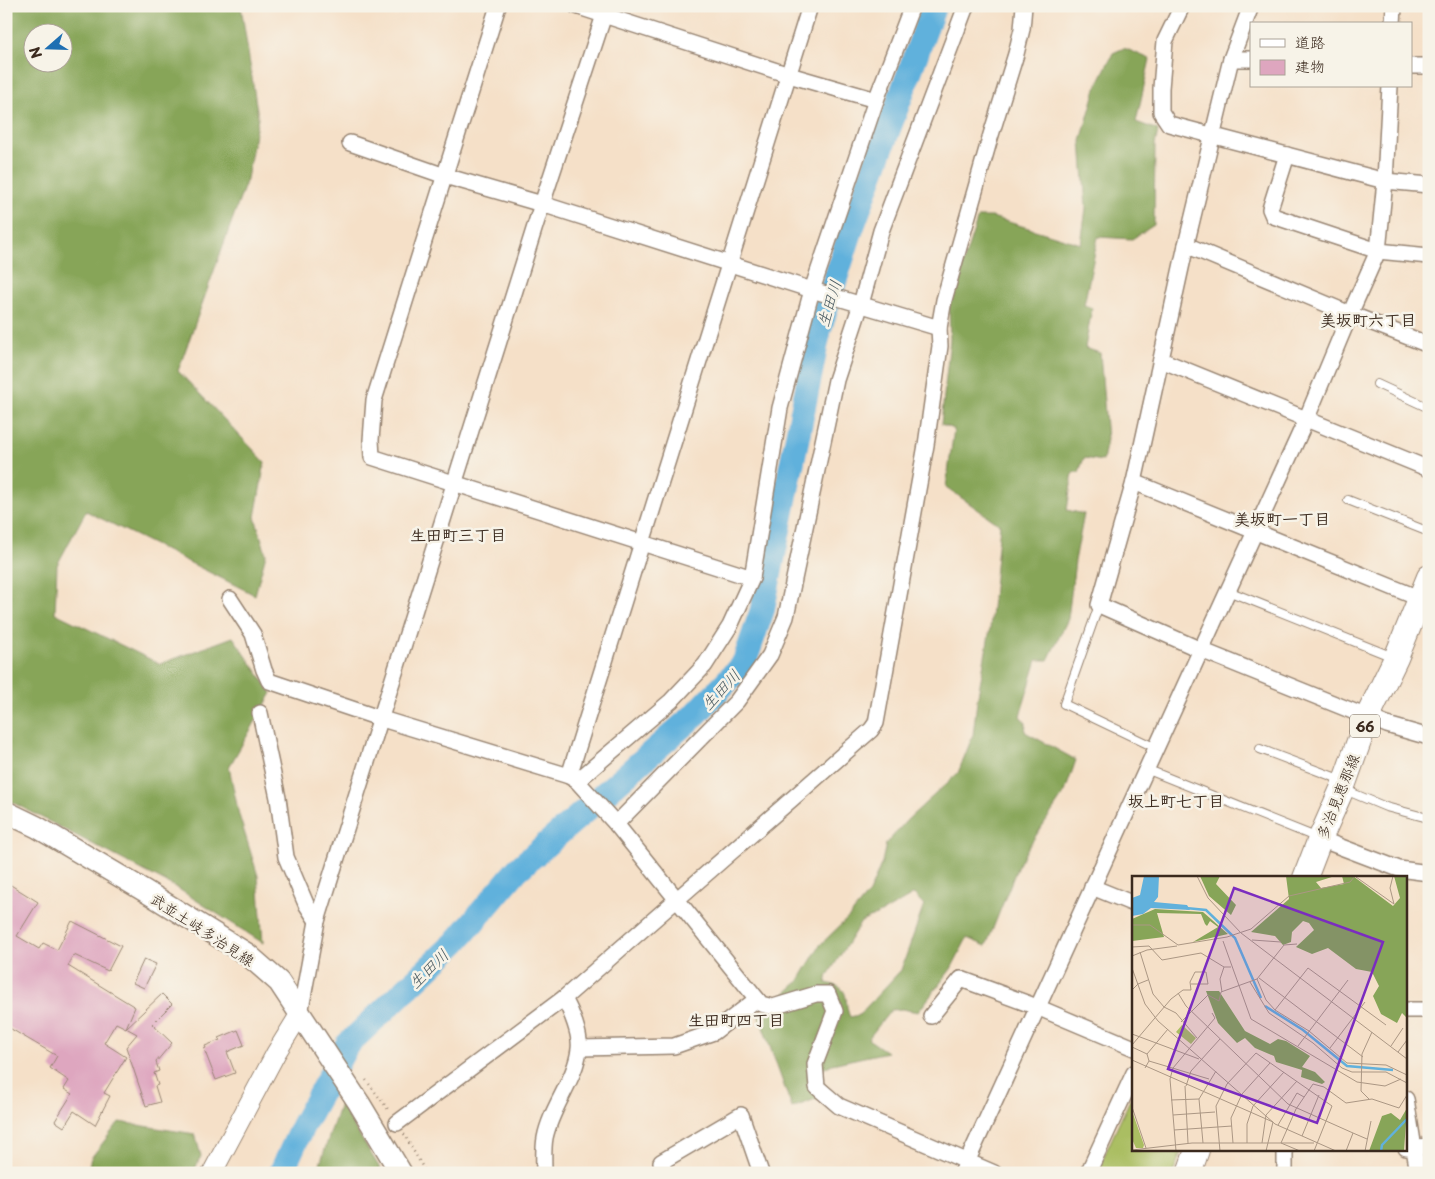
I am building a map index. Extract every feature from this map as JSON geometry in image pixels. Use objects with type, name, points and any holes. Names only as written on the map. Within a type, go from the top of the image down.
[{"type":"main road","name":"多治見恵那線","points":[[1306,876],[1343,785],[1368,716],[1425,599],[1429,577]]},
{"type":"main road","name":"武並土岐多治見線","points":[[6,812],[37,827],[246,954],[279,982],[359,1103],[401,1173]]},
{"type":"main road","points":[[1189,1173],[1196,1152]]},
{"type":"street","points":[[498,6],[374,400],[371,440],[372,457],[752,578]]},
{"type":"street","points":[[576,6],[605,11],[789,75],[876,100]]},
{"type":"street","points":[[573,778],[642,542],[810,6]]},
{"type":"street","points":[[573,778],[671,702],[705,665],[730,626],[752,578],[780,408],[812,290],[876,100],[912,6]]},
{"type":"street","points":[[616,824],[737,701],[770,655],[786,617],[836,380],[861,304],[880,231],[966,6]]},
{"type":"street","points":[[397,1123],[564,998],[871,730],[876,723],[926,444],[940,346],[939,328],[944,300],[1016,54],[1022,29],[1024,6]]},
{"type":"street","points":[[1182,6],[1165,41],[1161,112],[1169,124],[1385,182],[1429,185]]},
{"type":"street","points":[[1251,6],[1231,59],[1186,245],[1134,482],[1099,605],[1201,650],[1387,725],[1429,737]]},
{"type":"street","points":[[1393,22],[1394,6]]},
{"type":"street","points":[[212,1173],[276,1053],[300,1014],[317,921],[382,720],[542,204],[605,11]]},
{"type":"street","points":[[1231,59],[1250,59]]},
{"type":"street","points":[[1412,66],[1429,66]]},
{"type":"street","points":[[965,1167],[1306,420],[1378,251],[1385,182],[1390,88]]},
{"type":"street","points":[[350,143],[445,176],[542,204],[812,290],[939,328]]},
{"type":"street","points":[[1287,155],[1270,209],[1273,216],[1378,251],[1429,256]]},
{"type":"street","points":[[1186,245],[1429,345]]},
{"type":"street","points":[[1161,360],[1429,469]]},
{"type":"street","points":[[1134,482],[1254,532],[1425,599]]},
{"type":"street","points":[[230,599],[253,634],[269,681],[382,720],[573,778],[616,824],[761,1004],[773,1007],[816,994],[828,994],[835,1011],[815,1064],[818,1087],[839,1106],[965,1167],[994,1173]]},
{"type":"street","points":[[260,713],[278,798],[286,857],[306,904],[317,921]]},
{"type":"street","points":[[1320,839],[1398,873],[1429,873]]},
{"type":"street","points":[[1092,887],[1132,903]]},
{"type":"street","points":[[931,1016],[961,979],[1132,1044]]},
{"type":"street","points":[[544,1173],[544,1140],[559,1098],[574,1070],[580,1048],[576,1029],[564,998]]},
{"type":"street","points":[[580,1048],[674,1046],[714,1032],[757,999]]},
{"type":"street","points":[[1408,1010],[1429,1010]]},
{"type":"street","points":[[1088,1173],[1132,1077]]},
{"type":"street","points":[[1408,1109],[1416,1147],[1418,1173]]},
{"type":"street","points":[[665,1173],[661,1162],[741,1115],[761,1173]]},
{"type":"street","points":[[1284,1173],[1285,1152]]},
{"type":"lane","points":[[1377,384],[1429,408]]},
{"type":"lane","points":[[1348,500],[1429,532]]},
{"type":"lane","points":[[1228,591],[1396,658]]},
{"type":"lane","points":[[1099,605],[1064,704],[1156,748]]},
{"type":"lane","points":[[1260,749],[1343,785],[1386,807],[1428,818]]},
{"type":"lane","points":[[1146,769],[1320,839]]},
{"type":"green space","points":[[6,6],[241,6],[258,117],[247,179],[178,371],[265,462],[255,517],[266,554],[255,595],[86,511],[57,565],[55,613],[160,664],[233,637],[272,693],[229,767],[239,815],[258,876],[263,943],[177,888],[6,799]]},
{"type":"green space","points":[[1124,48],[1150,59],[1136,122],[1158,130],[1155,145],[1154,225],[1132,239],[1098,237],[1084,305],[1092,308],[1085,348],[1100,353],[1107,439],[1103,461],[1084,458],[1079,472],[1073,472],[1067,510],[1084,514],[1075,561],[1068,619],[1048,660],[1037,660],[1020,716],[1026,723],[1025,732],[1076,760],[1065,792],[1029,846],[1017,868],[986,946],[967,938],[951,969],[918,1012],[902,1009],[891,1010],[868,1039],[887,1052],[832,1064],[819,1071],[824,1084],[831,1093],[792,1108],[759,1016],[798,982],[820,945],[849,917],[869,893],[882,862],[886,844],[907,820],[958,773],[973,735],[990,629],[1000,525],[946,487],[954,429],[941,424],[950,339],[949,307],[978,217],[992,217],[1081,244],[1086,208],[1081,141],[1097,85],[1113,53]],"holes":[[[914,894],[924,905],[901,970],[859,1015],[850,1017],[844,991],[835,985],[826,983],[828,975],[861,922]]]},
{"type":"green space","points":[[1132,1095],[1132,1152],[1181,1152],[1173,1173],[1096,1173]]},
{"type":"green space","points":[[340,1104],[383,1173],[317,1173]]},
{"type":"green space","points":[[119,1122],[195,1134],[201,1156],[193,1173],[87,1173],[91,1158]]},
{"type":"building","points":[[6,882],[38,902],[17,936],[39,949],[43,943],[57,950],[72,921],[121,946],[108,971],[74,955],[68,966],[135,1007],[126,1028],[116,1023],[104,1043],[126,1057],[104,1093],[110,1096],[95,1125],[74,1111],[64,1127],[55,1121],[72,1094],[64,1089],[69,1081],[50,1068],[57,1056],[6,1026]]},
{"type":"building","points":[[144,959],[156,964],[144,988],[133,983]]},
{"type":"building","points":[[162,994],[172,1004],[152,1024],[172,1043],[156,1062],[159,1071],[154,1073],[158,1085],[155,1086],[160,1102],[146,1106],[126,1047],[137,1034],[126,1028]]},
{"type":"building","points":[[238,1030],[244,1045],[227,1052],[235,1073],[216,1080],[204,1049],[206,1048],[205,1046]]},
{"type":"waterway","name":"生田川","points":[[281,1173],[303,1125],[347,1045],[456,942],[517,870],[697,713],[744,663],[762,611],[819,330],[850,233],[934,6]]},
{"type":"district","name":"美坂町六丁目","points":[[1368,319]]},
{"type":"district","name":"美坂町一丁目","points":[[1282,518]]},
{"type":"district","name":"生田町三丁目","points":[[458,534]]},
{"type":"district","name":"坂上町七丁目","points":[[1176,800]]},
{"type":"district","name":"生田町四丁目","points":[[736,1019]]}]
